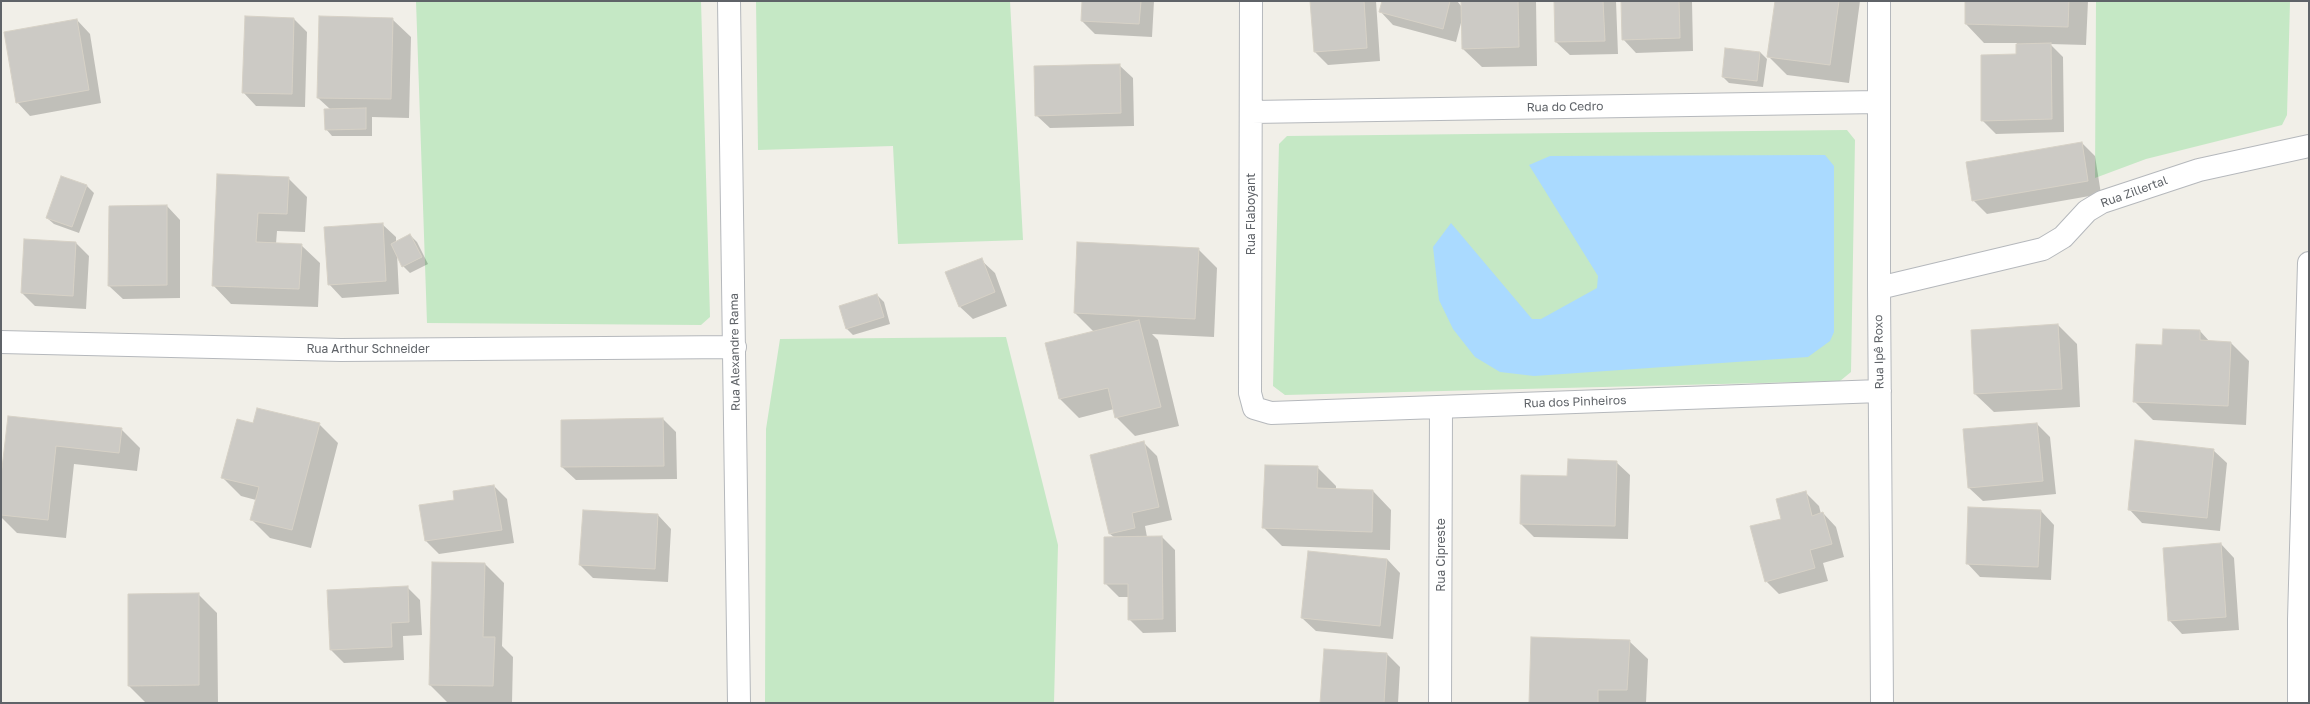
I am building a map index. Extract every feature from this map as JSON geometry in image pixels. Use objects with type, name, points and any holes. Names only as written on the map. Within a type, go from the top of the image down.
[{"type":"street","name":"Rua Alexandre Rama","points":[[729,1],[739,703]]},
{"type":"street","name":"Rua Flaboyant","points":[[1251,1],[1252,112],[1250,393],[1254,408],[1271,413]]},
{"type":"street","name":"Rua Ipê Roxo","points":[[1879,1],[1878,288],[1882,703]]},
{"type":"street","name":"Rua do Cedro","points":[[1252,112],[1878,102]]},
{"type":"street","name":"Rua Zillertal","points":[[1878,288],[2044,249],[2063,237],[2087,211],[2102,202],[2199,170],[2309,146]]},
{"type":"street","points":[[2299,703],[2304,618],[2309,263]]},
{"type":"street","name":"Rua Arthur Schneider","points":[[1,342],[340,350],[735,347]]},
{"type":"street","name":"Rua dos Pinheiros","points":[[1271,413],[1880,391]]},
{"type":"street","name":"Rua Cipreste","points":[[1440,703],[1442,407]]},
{"type":"green space","points":[[416,1],[701,1],[710,317],[701,325],[427,323]]},
{"type":"green space","points":[[756,1],[1010,1],[1023,240],[898,244],[893,146],[758,150]]},
{"type":"green space","points":[[2096,1],[2290,1],[2287,115],[2282,125],[2146,159],[2095,178]]},
{"type":"green space","points":[[1847,130],[1855,140],[1851,372],[1840,381],[1285,395],[1273,386],[1279,144],[1287,136]]},
{"type":"green space","points":[[1006,337],[1058,545],[1054,703],[765,703],[766,429],[780,339]]},
{"type":"water","points":[[1825,155],[1834,166],[1834,332],[1830,341],[1808,357],[1534,376],[1500,372],[1475,357],[1453,329],[1439,300],[1433,247],[1451,223],[1532,319],[1541,319],[1597,288],[1598,276],[1529,165],[1550,156]]},
{"type":"building","points":[[1082,1],[1141,1],[1139,24],[1081,21]]},
{"type":"building","points":[[1310,1],[1364,1],[1367,48],[1314,52]]},
{"type":"building","points":[[1382,1],[1450,1],[1443,29],[1379,12]]},
{"type":"building","points":[[1461,1],[1518,1],[1519,47],[1462,49]]},
{"type":"building","points":[[1554,1],[1603,1],[1605,41],[1555,42]]},
{"type":"building","points":[[1621,1],[1679,1],[1680,38],[1622,40]]},
{"type":"building","points":[[1775,1],[1839,1],[1830,65],[1767,57]]},
{"type":"building","points":[[1965,1],[2069,1],[2068,27],[1965,24]]},
{"type":"building","points":[[245,16],[294,18],[292,94],[242,93]]},
{"type":"building","points":[[319,16],[393,18],[391,99],[317,98]]},
{"type":"building","points":[[77,19],[89,90],[16,103],[4,32]]},
{"type":"building","points":[[2051,43],[2052,119],[1981,121],[1981,55],[2016,54],[2016,44]]},
{"type":"building","points":[[1725,48],[1760,52],[1757,81],[1722,77]]},
{"type":"building","points":[[1120,64],[1121,113],[1035,116],[1034,66]]},
{"type":"building","points":[[366,108],[366,129],[325,130],[324,109]]},
{"type":"building","points":[[2082,142],[2088,181],[1972,201],[1966,162]]},
{"type":"building","points":[[217,174],[289,177],[287,214],[258,213],[256,242],[302,244],[299,289],[212,286]]},
{"type":"building","points":[[61,176],[87,185],[72,227],[46,218]]},
{"type":"building","points":[[167,205],[167,285],[108,286],[109,206]]},
{"type":"building","points":[[383,223],[386,281],[328,285],[324,227]]},
{"type":"building","points":[[410,234],[422,257],[402,267],[391,244]]},
{"type":"building","points":[[24,239],[76,242],[73,296],[21,293]]},
{"type":"building","points":[[1077,242],[1199,248],[1195,319],[1074,313]]},
{"type":"building","points":[[982,258],[995,292],[959,307],[945,272]]},
{"type":"building","points":[[877,294],[884,317],[846,329],[839,306]]},
{"type":"building","points":[[1139,320],[1161,407],[1115,418],[1108,388],[1059,399],[1045,343]]},
{"type":"building","points":[[2058,324],[2062,389],[1974,394],[1971,330]]},
{"type":"building","points":[[2163,329],[2200,330],[2200,340],[2231,342],[2228,406],[2133,402],[2136,344],[2162,345]]},
{"type":"building","points":[[257,408],[320,423],[292,530],[250,520],[259,487],[221,478],[237,419],[253,423]]},
{"type":"building","points":[[8,416],[122,428],[119,453],[56,446],[48,520],[1,515],[1,477]]},
{"type":"building","points":[[663,418],[664,466],[561,467],[561,420]]},
{"type":"building","points":[[2037,423],[2043,481],[1968,488],[1963,429]]},
{"type":"building","points":[[2135,440],[2214,449],[2207,518],[2128,510]]},
{"type":"building","points":[[1144,441],[1159,507],[1132,513],[1135,528],[1109,534],[1090,455]]},
{"type":"building","points":[[1568,459],[1617,461],[1615,526],[1520,524],[1521,475],[1567,476]]},
{"type":"building","points":[[1265,465],[1318,466],[1317,488],[1373,490],[1372,532],[1262,528]]},
{"type":"building","points":[[494,485],[502,530],[425,541],[419,505],[454,500],[453,491]]},
{"type":"building","points":[[1806,491],[1812,516],[1823,512],[1832,544],[1810,550],[1815,568],[1765,582],[1750,526],[1781,519],[1776,499]]},
{"type":"building","points":[[1968,507],[2041,510],[2038,567],[1966,564]]},
{"type":"building","points":[[583,510],[658,514],[655,569],[579,565]]},
{"type":"building","points":[[1162,536],[1163,619],[1128,620],[1128,584],[1104,584],[1104,537]]},
{"type":"building","points":[[2221,543],[2226,617],[2168,621],[2163,548]]},
{"type":"building","points":[[1308,551],[1387,559],[1380,626],[1301,618]]},
{"type":"building","points":[[432,562],[485,563],[483,637],[495,637],[493,686],[429,685]]},
{"type":"building","points":[[408,586],[409,622],[391,623],[392,647],[330,650],[327,590]]},
{"type":"building","points":[[199,593],[199,685],[128,686],[128,594]]},
{"type":"building","points":[[1531,637],[1630,640],[1627,690],[1598,690],[1598,703],[1529,703]]},
{"type":"building","points":[[1324,649],[1387,653],[1384,703],[1320,703]]}]
